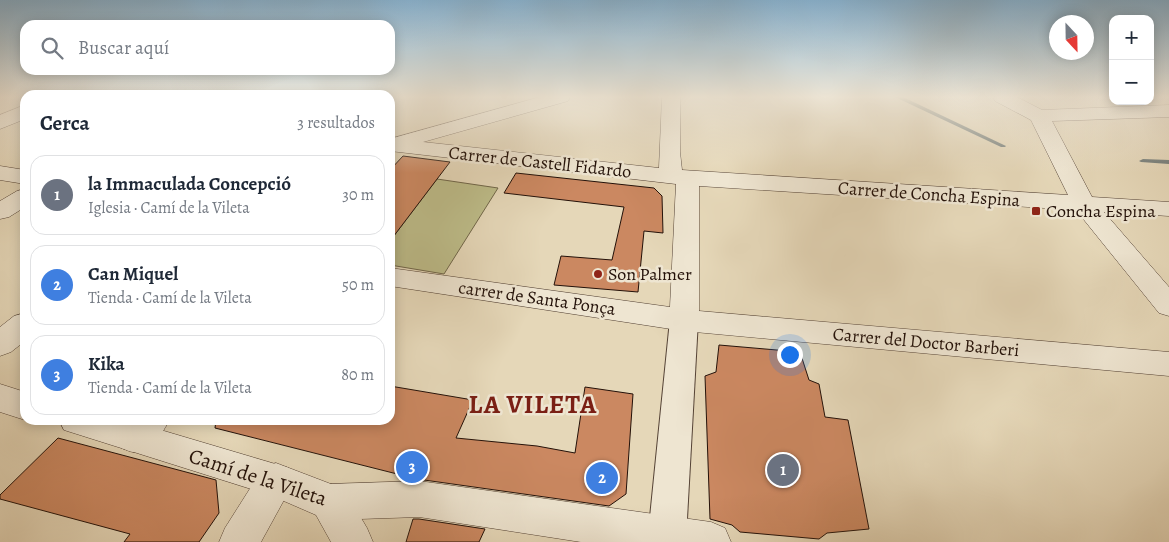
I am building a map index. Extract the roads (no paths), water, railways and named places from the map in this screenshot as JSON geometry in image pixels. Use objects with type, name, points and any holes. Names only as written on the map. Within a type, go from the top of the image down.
[{"type":"street","points":[[395,144],[471,122]]},
{"type":"street","points":[[667,537],[684,320],[689,194],[669,152],[670,122]]},
{"type":"street","points":[[1042,122],[1084,204],[1169,306]]},
{"type":"street","name":"Carrer de Castell Fidardo","points":[[395,146],[680,177]]},
{"type":"street","points":[[0,173],[20,176]]},
{"type":"street","name":"Carrer de Concha Espina","points":[[680,177],[1169,210]]},
{"type":"street","points":[[0,212],[20,199]]},
{"type":"street","name":"carrer de Santa Ponça","points":[[395,277],[684,320]]},
{"type":"street","name":"Carrer del Doctor Barberi","points":[[684,320],[1169,364]]},
{"type":"street","points":[[0,344],[20,328]]},
{"type":"street","points":[[0,398],[20,404]]},
{"type":"street","name":"Camí de la Vileta","points":[[118,425],[143,428],[330,502],[419,500],[711,542]]},
{"type":"street","points":[[239,542],[276,480]]},
{"type":"street","points":[[330,502],[353,542]]},
{"type":"waterway","points":[[952,122],[1003,146]]},
{"type":"waterway","points":[[1143,161],[1169,162]]},
{"type":"place","name":"Concha Espina","points":[[1036,211]]},
{"type":"place","name":"Son Palmer","points":[[598,274]]},
{"type":"place","name":"Kika","points":[[412,467]]},
{"type":"place","name":"la Immaculada Concepció","points":[[783,470]]},
{"type":"place","name":"Can Miquel","points":[[602,478]]},
{"type":"district","name":"LA VILETA","points":[[533,404]]}]
